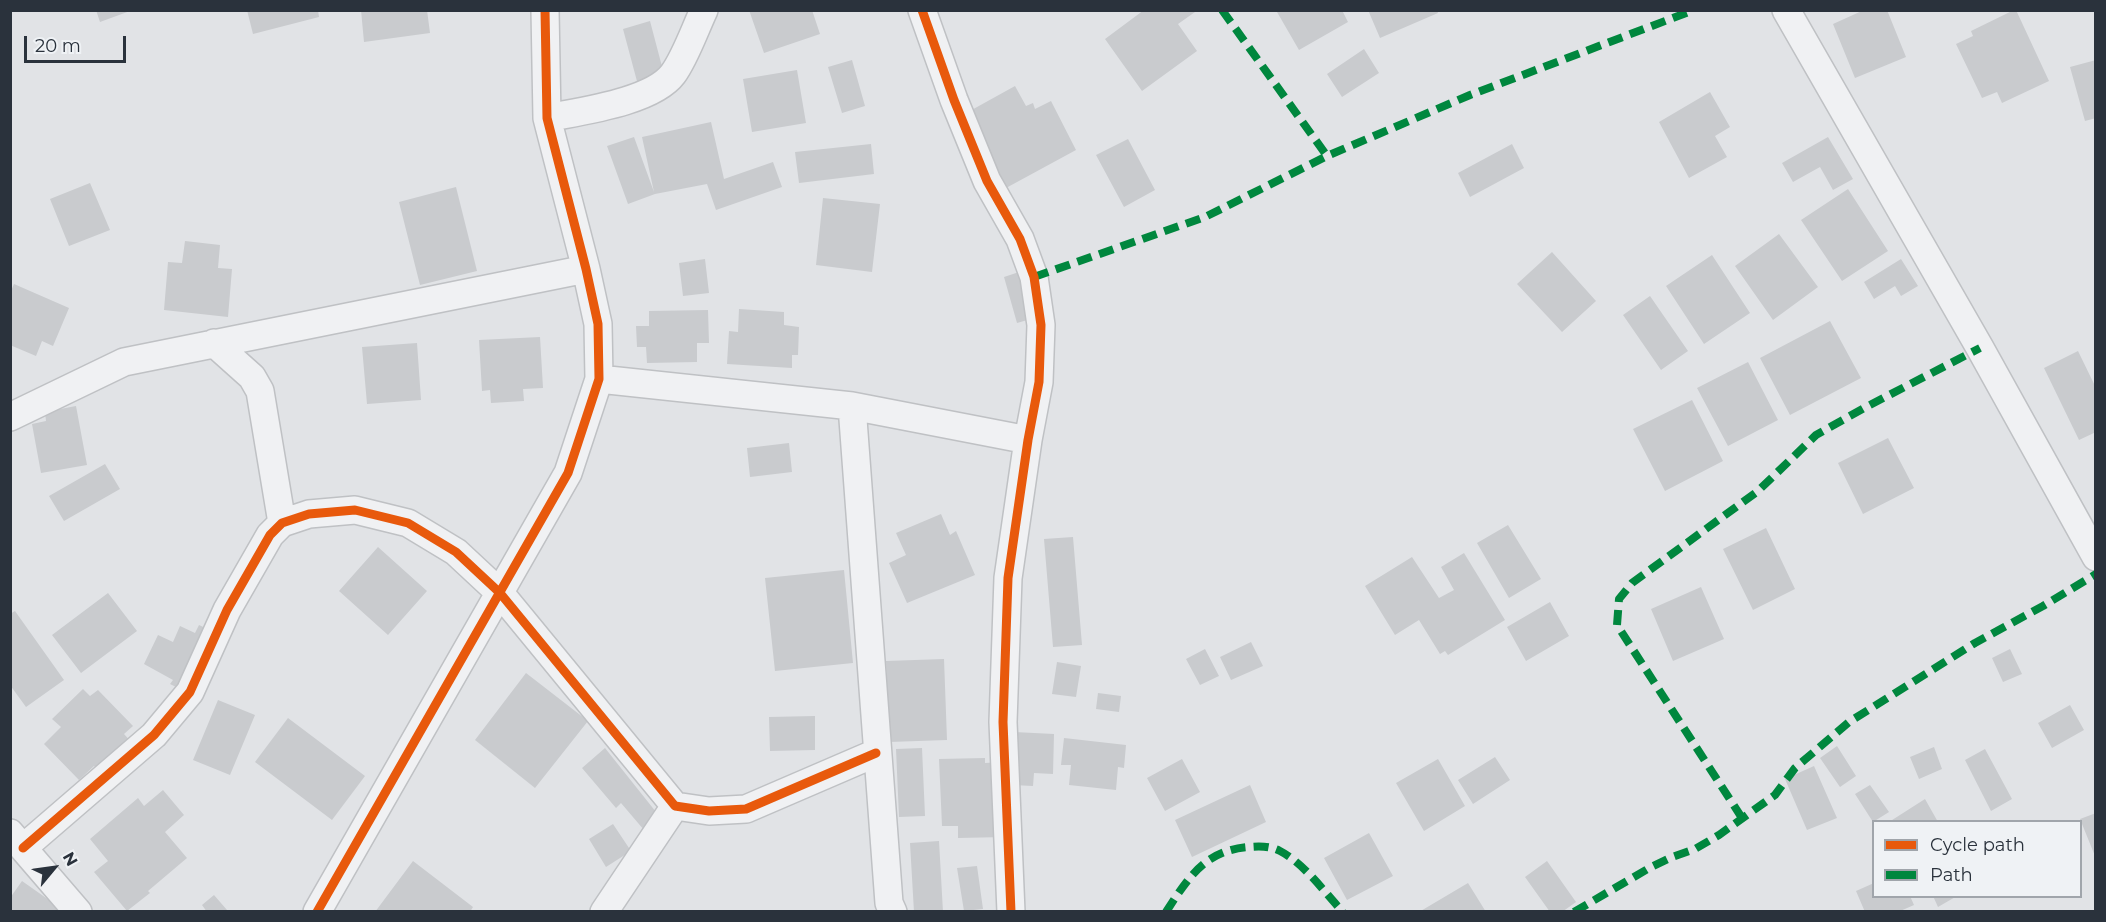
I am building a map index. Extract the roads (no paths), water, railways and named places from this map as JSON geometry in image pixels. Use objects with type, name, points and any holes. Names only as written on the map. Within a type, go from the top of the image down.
[{"type":"street","points":[[317,912],[568,473],[599,380],[598,324],[547,118],[545,10]]},
{"type":"street","points":[[547,118],[613,104],[650,92],[665,84],[674,73],[704,10]]},
{"type":"street","points":[[922,10],[954,100],[987,181],[1020,239],[1034,277],[1041,325],[1039,382],[1028,440],[1008,578],[1003,722],[1011,912]]},
{"type":"street","points":[[1786,10],[1980,348],[2096,557]]},
{"type":"street","points":[[10,417],[124,362],[586,269]]},
{"type":"street","points":[[214,343],[252,377],[260,391],[282,523]]},
{"type":"street","points":[[599,380],[852,406],[1028,440]]},
{"type":"street","points":[[852,406],[876,753],[889,903],[893,912]]},
{"type":"street","points":[[78,912],[17,840],[154,735],[190,692],[226,610],[270,535],[282,523],[309,514],[355,510],[408,523],[456,552],[500,593],[675,806],[709,811],[746,809],[876,753]]},
{"type":"street","points":[[604,912],[675,806]]}]
